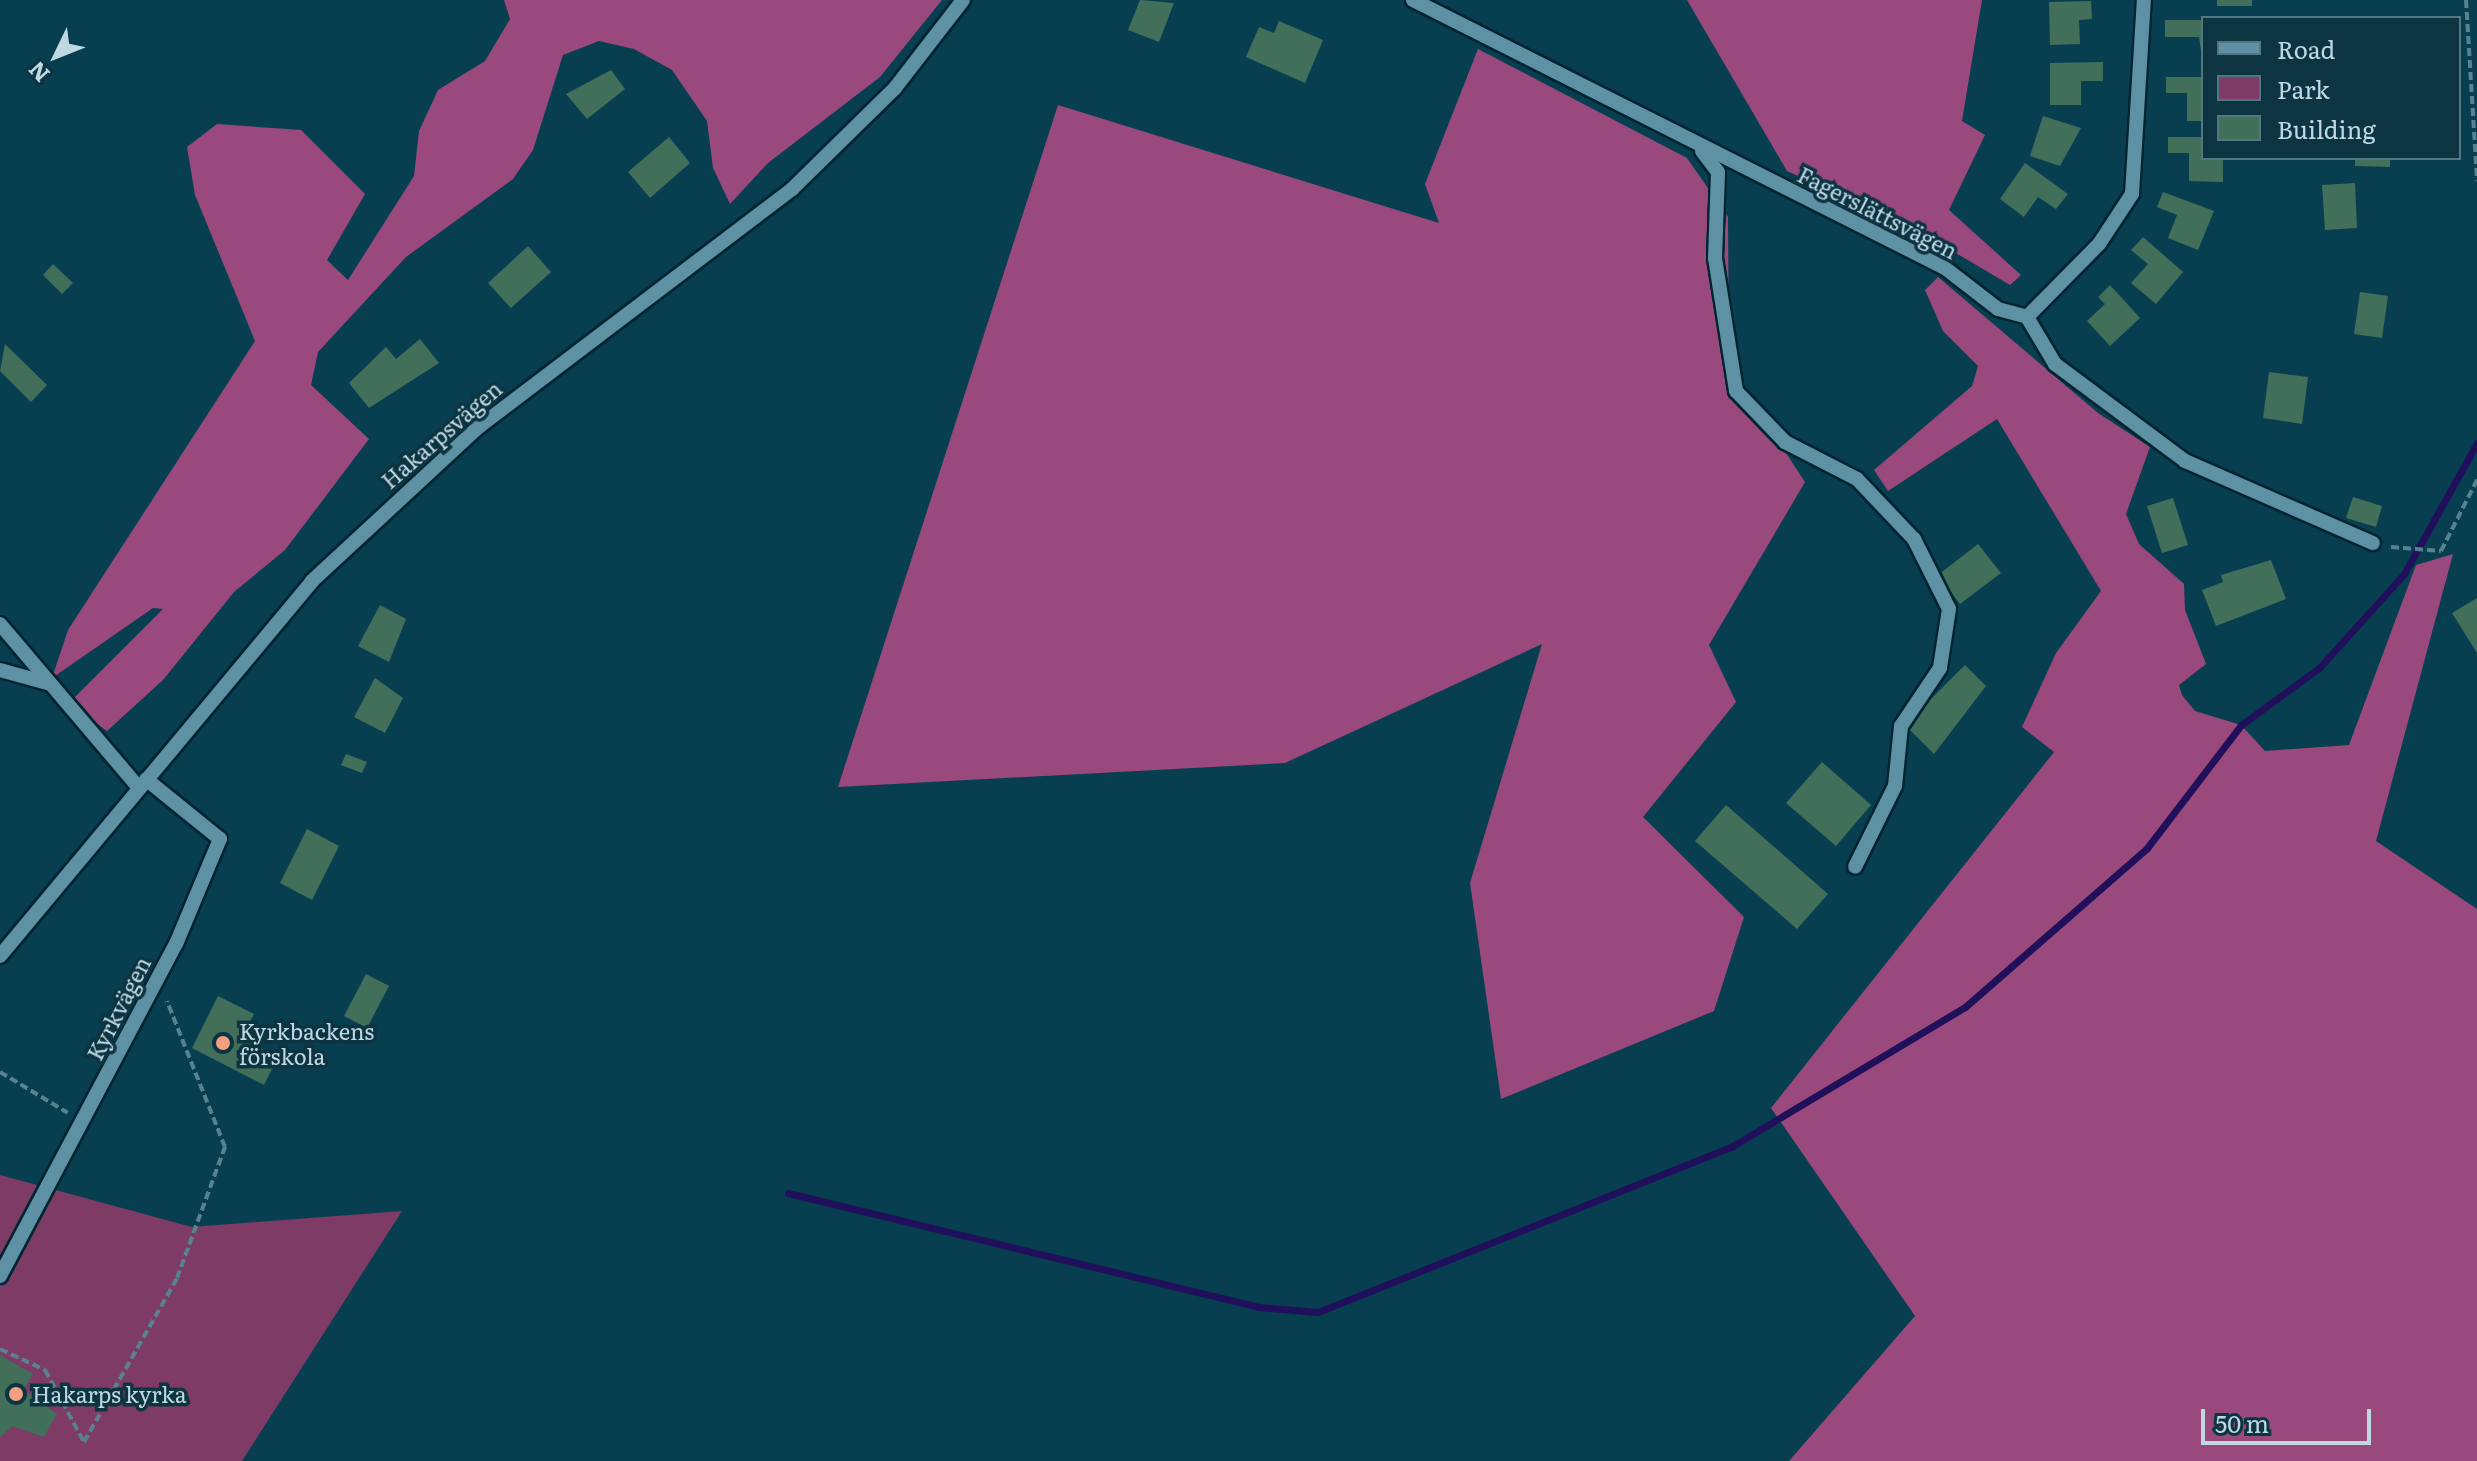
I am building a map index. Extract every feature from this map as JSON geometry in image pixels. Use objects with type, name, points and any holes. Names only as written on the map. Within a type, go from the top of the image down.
[{"type":"street","name":"Hakarpsvägen","points":[[0,956],[275,620],[350,544],[523,391],[792,189],[895,88],[963,0]]},
{"type":"street","name":"Fagerslättsvägen","points":[[1413,0],[1945,268],[1998,309],[2027,317]]},
{"type":"street","points":[[2144,0],[2132,194],[2099,244],[2027,317],[2055,364],[2156,443],[2207,475],[2373,543]]},
{"type":"street","points":[[1699,146],[1718,172],[1715,258],[1736,391],[1785,442],[1857,479],[1914,539],[1949,609],[1940,668],[1901,726],[1895,786],[1855,867]]},
{"type":"street","points":[[0,624],[47,683],[142,784]]},
{"type":"street","points":[[0,670],[47,683]]},
{"type":"street","name":"Kyrkvägen","points":[[0,1276],[158,976],[220,839],[142,784]]},
{"type":"path","points":[[2466,0],[2477,181]]},
{"type":"path","points":[[2397,549],[2426,554],[2448,541],[2477,480]]},
{"type":"path","points":[[0,1349],[45,1370],[84,1442],[177,1278],[225,1147],[158,976]]},
{"type":"path","points":[[0,1072],[67,1111]]},
{"type":"green space","points":[[0,1175],[192,1227],[402,1211],[242,1461],[0,1461]]},
{"type":"shaded area","points":[[504,0],[942,0],[880,77],[768,163],[730,204],[713,168],[707,121],[672,70],[634,49],[599,41],[563,55],[533,150],[513,179],[406,257],[318,352],[311,385],[369,439],[285,550],[234,592],[163,680],[107,731],[69,703],[163,609],[153,608],[52,678],[68,630],[255,341],[195,195],[187,147],[217,124],[301,130],[365,194],[327,260],[348,280],[414,176],[419,131],[438,90],[485,61],[510,19]]},
{"type":"shaded area","points":[[1687,0],[1982,0],[1962,121],[1985,135],[1949,210],[2021,275],[2010,285],[1912,227],[1787,171]]},
{"type":"shaded area","points":[[1478,49],[1687,158],[1728,217],[1729,366],[1805,482],[1709,645],[1736,702],[1643,817],[1744,917],[1714,1011],[1501,1099],[1470,883],[1542,644],[1285,763],[838,787],[1058,105],[1439,223],[1425,184]]},
{"type":"shaded area","points":[[1938,277],[2098,413],[2150,447],[2126,514],[2139,544],[2184,584],[2185,610],[2206,664],[2179,685],[2182,695],[2195,711],[2241,725],[2265,751],[2349,745],[2416,565],[2453,554],[2376,841],[2477,909],[2477,1461],[1789,1461],[1915,1316],[1771,1108],[2054,752],[2022,727],[2056,653],[2101,591],[1997,419],[1888,491],[1874,470],[1972,386],[1978,366],[1943,331],[1925,290]]},
{"type":"building","points":[[1140,0],[1174,3],[1159,42],[1128,30]]},
{"type":"building","points":[[2217,0],[2252,0],[2252,6],[2217,6]]},
{"type":"building","points":[[2091,1],[2092,19],[2079,20],[2080,44],[2050,45],[2049,2]]},
{"type":"building","points":[[2165,20],[2201,20],[2201,51],[2199,37],[2165,37]]},
{"type":"building","points":[[1279,21],[1323,40],[1305,83],[1246,57],[1259,27],[1274,33]]},
{"type":"building","points":[[2103,62],[2103,81],[2081,81],[2081,105],[2050,105],[2050,63]]},
{"type":"building","points":[[611,70],[625,89],[587,119],[566,94]]},
{"type":"building","points":[[2166,77],[2201,77],[2201,121],[2187,121],[2187,93],[2166,93]]},
{"type":"building","points":[[2043,116],[2081,128],[2060,166],[2030,156]]},
{"type":"building","points":[[669,137],[690,163],[650,198],[628,172]]},
{"type":"building","points":[[2168,137],[2201,137],[2201,160],[2223,160],[2223,182],[2189,181],[2189,153],[2168,153]]},
{"type":"building","points":[[2355,160],[2390,160],[2390,167],[2355,166]]},
{"type":"building","points":[[2025,163],[2068,194],[2056,209],[2038,197],[2024,217],[2000,199]]},
{"type":"building","points":[[2355,183],[2357,228],[2325,230],[2322,185]]},
{"type":"building","points":[[2163,192],[2214,211],[2198,250],[2168,238],[2177,215],[2157,207]]},
{"type":"building","points":[[2143,237],[2183,272],[2156,304],[2131,283],[2148,264],[2131,250]]},
{"type":"building","points":[[528,246],[551,272],[511,308],[488,283]]},
{"type":"building","points":[[53,264],[73,283],[62,294],[43,275]]},
{"type":"building","points":[[2110,285],[2140,318],[2110,346],[2087,321],[2105,304],[2098,297]]},
{"type":"building","points":[[2360,292],[2388,296],[2382,338],[2354,334]]},
{"type":"building","points":[[420,339],[439,363],[369,408],[349,383],[386,347],[396,359]]},
{"type":"building","points":[[5,344],[47,385],[31,402],[0,371]]},
{"type":"building","points":[[2269,372],[2308,377],[2302,424],[2263,418]]},
{"type":"building","points":[[2353,497],[2382,506],[2376,527],[2346,518]]},
{"type":"building","points":[[2173,498],[2188,545],[2162,553],[2147,506]]},
{"type":"building","points":[[1978,544],[2001,573],[1960,604],[1938,575]]},
{"type":"building","points":[[2271,560],[2286,599],[2216,626],[2202,590],[2223,582],[2221,575]]},
{"type":"building","points":[[2477,598],[2477,653],[2452,613]]},
{"type":"building","points":[[380,605],[406,619],[389,662],[358,646]]},
{"type":"building","points":[[1965,665],[1986,686],[1934,754],[1905,725]]},
{"type":"building","points":[[375,678],[403,698],[385,733],[354,717]]},
{"type":"building","points":[[346,754],[367,762],[362,773],[341,765]]},
{"type":"building","points":[[1822,762],[1871,805],[1836,846],[1786,803]]},
{"type":"building","points":[[1726,805],[1828,894],[1797,929],[1695,841]]},
{"type":"building","points":[[307,829],[339,846],[312,900],[280,883]]},
{"type":"building","points":[[366,974],[389,986],[367,1028],[344,1016]]},
{"type":"building","name":"Kyrkbackens förskola","points":[[218,996],[254,1014],[241,1038],[278,1057],[264,1085],[192,1048]]},
{"type":"building","name":"Hakarps kyrka","points":[[0,1355],[33,1374],[24,1390],[57,1414],[44,1437],[12,1426],[0,1437]]},
{"type":"waterway","points":[[788,1193],[1258,1307],[1318,1312],[1731,1147],[1965,1007],[2147,848],[2241,725],[2319,668],[2404,574],[2477,443]]},
{"type":"place","name":"Kyrkbackens förskola","points":[[223,1043]]},
{"type":"place","name":"Hakarps kyrka","points":[[16,1394]]}]
